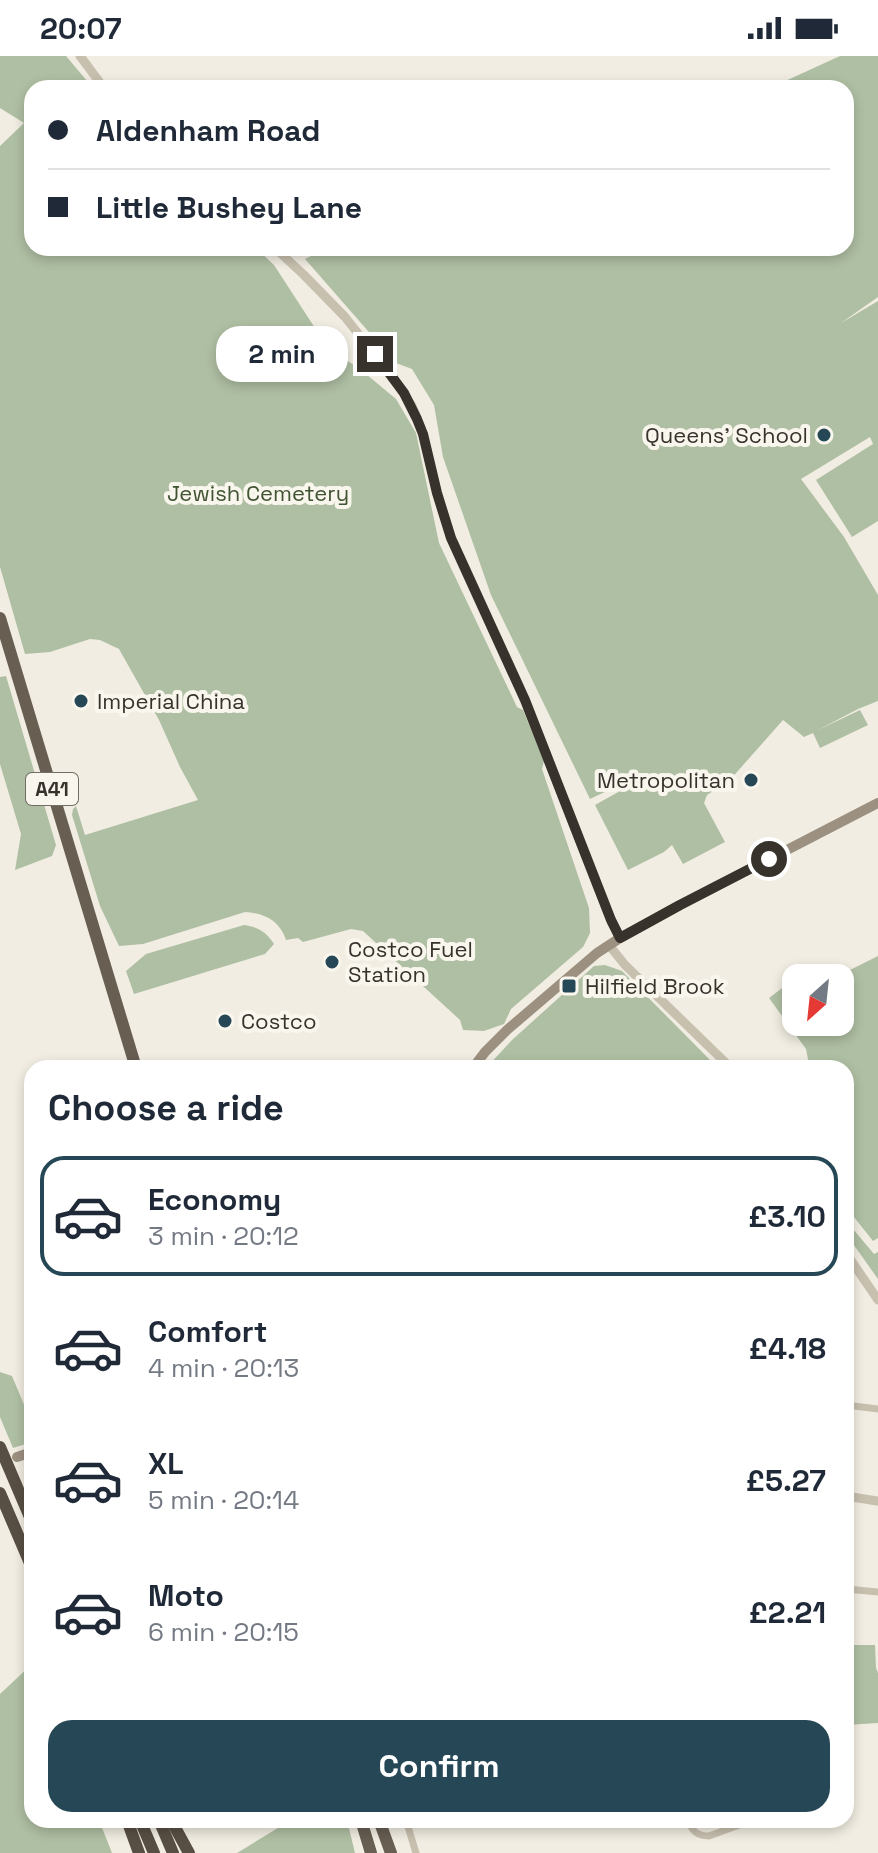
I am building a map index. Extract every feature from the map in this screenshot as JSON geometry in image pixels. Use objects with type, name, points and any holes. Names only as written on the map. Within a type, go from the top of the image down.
[{"type":"highway","name":"A41","points":[[0,618],[134,1060]]},
{"type":"highway","points":[[1,1449],[24,1503]]},
{"type":"highway","points":[[0,1493],[24,1549]]},
{"type":"highway","points":[[130,1828],[139,1853]]},
{"type":"highway","points":[[143,1828],[154,1853]]},
{"type":"highway","points":[[162,1828],[173,1853]]},
{"type":"highway","points":[[175,1828],[189,1853]]},
{"type":"highway","points":[[360,1828],[363,1853]]},
{"type":"highway","points":[[362,1828],[371,1853]]},
{"type":"highway","points":[[375,1828],[383,1853]]},
{"type":"highway","points":[[382,1828],[391,1853]]},
{"type":"main road","points":[[479,1060],[507,1030],[609,945],[878,803]]},
{"type":"main road","points":[[17,1457],[24,1455]]},
{"type":"street","points":[[80,56],[98,80]]},
{"type":"street","points":[[284,256],[345,317],[412,406],[423,434],[451,538],[525,700],[620,938]]},
{"type":"street","points":[[609,945],[625,965],[723,1060]]},
{"type":"street","points":[[854,1265],[878,1300]]},
{"type":"street","points":[[854,1406],[878,1409]]},
{"type":"street","points":[[854,1498],[878,1503]]},
{"type":"street","points":[[854,1590],[878,1592]]},
{"type":"street","points":[[408,1828],[416,1853]]},
{"type":"street","points":[[692,1828],[702,1836],[731,1828]]},
{"type":"green space","points":[[0,56],[66,56],[86,80],[24,80],[24,123],[0,108]]},
{"type":"green space","points":[[840,56],[878,56],[878,297],[841,323],[878,301],[878,521],[852,537],[816,480],[873,444],[870,437],[801,479],[844,537],[878,595],[878,701],[818,730],[860,710],[868,725],[820,748],[813,733],[804,737],[783,720],[729,781],[707,795],[704,803],[725,842],[683,864],[672,845],[628,870],[595,805],[629,786],[628,781],[590,799],[491,595],[443,457],[434,405],[412,369],[396,363],[305,259],[311,256],[854,256],[854,80],[788,80]]},
{"type":"green space","name":"Jewish Cemetery","points":[[24,123],[24,256],[264,256],[274,265],[328,348],[396,399],[416,433],[439,543],[517,707],[523,710],[544,761],[542,769],[589,908],[590,933],[583,947],[511,1009],[504,1024],[484,1031],[463,1030],[460,1020],[363,931],[351,929],[303,942],[298,938],[286,940],[271,919],[245,912],[143,944],[119,946],[100,906],[72,815],[73,809],[76,806],[85,835],[198,800],[159,720],[119,649],[90,639],[50,652],[25,654],[0,567],[0,146]]},
{"type":"green space","points":[[6,676],[56,845],[52,856],[15,870],[21,834],[0,764],[0,677]]},
{"type":"green space","points":[[244,925],[261,931],[274,944],[265,954],[134,994],[126,971],[146,954]]},
{"type":"green space","points":[[878,956],[878,1238],[873,1241],[854,1217],[854,1060],[808,1060],[806,1049],[797,1036],[854,1036],[854,968]]},
{"type":"green space","points":[[605,965],[622,971],[710,1060],[493,1060],[594,966]]},
{"type":"green space","points":[[782,988],[782,1016],[769,998]]},
{"type":"green space","points":[[854,1230],[874,1254],[878,1252],[878,1279],[854,1245]]},
{"type":"green space","points":[[0,1372],[12,1376],[24,1404],[24,1445],[13,1448],[0,1417]]},
{"type":"green space","points":[[854,1645],[875,1645],[878,1723],[854,1724]]},
{"type":"green space","points":[[24,1672],[24,1828],[102,1828],[112,1853],[0,1853],[0,1694]]},
{"type":"green space","points":[[278,1828],[349,1828],[355,1853],[237,1853]]},
{"type":"place","name":"Queens' School","points":[[824,435]]},
{"type":"place","name":"Imperial China","points":[[81,701]]},
{"type":"place","name":"Metropolitan","points":[[751,780]]},
{"type":"place","name":"Costco Fuel Station","points":[[332,962]]},
{"type":"place","name":"Hilfield Brook","points":[[569,986]]},
{"type":"place","name":"Costco","points":[[225,1021]]},
{"type":"route","points":[[375,354],[412,406],[423,434],[451,538],[525,700],[620,938],[769,859]]}]
